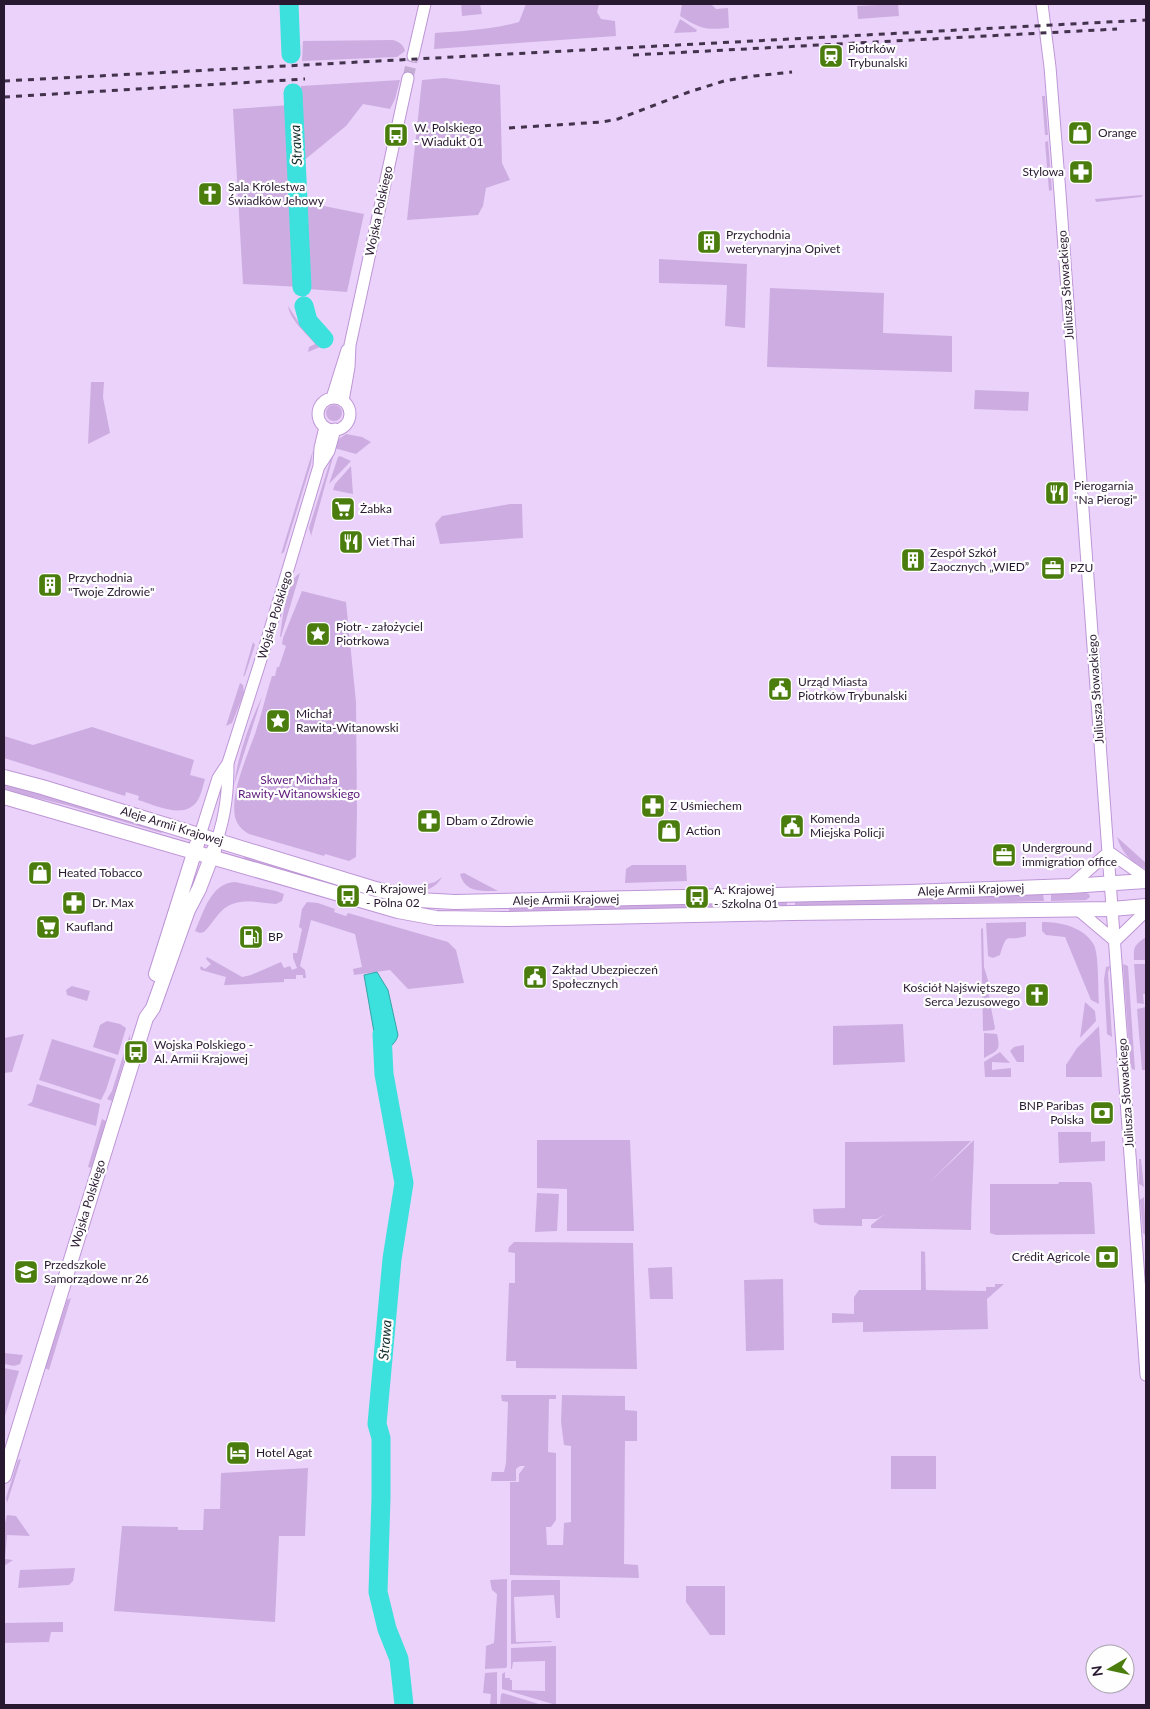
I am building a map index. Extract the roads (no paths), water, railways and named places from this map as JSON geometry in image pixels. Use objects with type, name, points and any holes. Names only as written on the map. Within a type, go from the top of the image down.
[{"type":"main road","name":"Aleje Armii Krajowej","points":[[4,777],[387,892],[419,900],[437,902],[869,893],[1070,886],[1146,879]]},
{"type":"main road","name":"Aleje Armii Krajowej","points":[[4,797],[211,858],[425,917],[451,919],[552,919],[792,913],[1112,909],[1146,906]]},
{"type":"main road","name":"Wojska Polskiego","points":[[4,1476],[146,1018],[146,1006],[200,835]]},
{"type":"main road","name":"Wojska Polskiego","points":[[146,1018],[153,1008],[188,910],[199,889],[217,840]]},
{"type":"street","points":[[413,56],[425,4]]},
{"type":"street","name":"Juliusza Słowackiego","points":[[1042,4],[1055,125],[1146,1375]]},
{"type":"street","name":"Wojska Polskiego","points":[[337,399],[350,367],[350,345],[408,78]]},
{"type":"street","points":[[337,399],[349,410],[349,418],[344,426],[330,428],[318,418],[319,409],[324,402],[337,399]]},
{"type":"street","name":"Wojska Polskiego","points":[[200,835],[218,778],[228,762],[264,653],[319,466],[329,451],[330,428]]},
{"type":"street","name":"Wojska Polskiego","points":[[217,840],[227,804],[228,762]]},
{"type":"street","points":[[1070,886],[1109,852],[1146,879]]},
{"type":"street","points":[[1077,909],[1115,941],[1146,911]]},
{"type":"waterway","name":"Strawa","points":[[289,4],[291,54]]},
{"type":"waterway","name":"Strawa","points":[[293,93],[302,287]]},
{"type":"waterway","name":"Strawa","points":[[304,306],[308,321],[324,339]]},
{"type":"waterway","name":"Strawa","points":[[382,1034],[384,1074],[404,1183],[392,1259],[377,1424],[381,1438],[378,1592],[387,1629],[399,1659],[404,1705]]},
{"type":"tunnel","points":[[408,78],[413,56]]},
{"type":"railway","points":[[4,81],[1146,20]]},
{"type":"railway","points":[[633,55],[1117,29]]},
{"type":"railway","points":[[509,128],[602,122],[618,119],[724,81],[792,72]]},
{"type":"railway","points":[[4,97],[305,79]]},
{"type":"place","name":"Piotrków Trybunalski","points":[[831,56]]},
{"type":"place","name":"Orange","points":[[1080,133]]},
{"type":"place","name":"W. Polskiego - Wiadukt 01","points":[[396,135]]},
{"type":"place","name":"Stylowa","points":[[1081,172]]},
{"type":"place","name":"Sala Królestwa Świadków Jehowy","points":[[210,194]]},
{"type":"place","name":"Przychodnia weterynaryjna Opivet","points":[[709,242]]},
{"type":"place","name":"Pierogarnia \"Na Pierogi\"","points":[[1057,493]]},
{"type":"place","name":"Żabka","points":[[343,509]]},
{"type":"place","name":"Viet Thai","points":[[351,542]]},
{"type":"place","name":"Zespół Szkół Zaocznych „WIED”","points":[[913,560]]},
{"type":"place","name":"PZU","points":[[1053,568]]},
{"type":"place","name":"Przychodnia \"Twoje Zdrowie\"","points":[[50,585]]},
{"type":"place","name":"Piotr - założyciel Piotrkowa","points":[[318,634]]},
{"type":"place","name":"Urząd Miasta Piotrków Trybunalski","points":[[780,689]]},
{"type":"place","name":"Michał Rawita-Witanowski","points":[[278,721]]},
{"type":"place","name":"Z Uśmiechem","points":[[653,806]]},
{"type":"place","name":"Dbam o Zdrowie","points":[[429,821]]},
{"type":"place","name":"Komenda Miejska Policji","points":[[792,826]]},
{"type":"place","name":"Action","points":[[669,831]]},
{"type":"place","name":"Underground immigration office","points":[[1004,855]]},
{"type":"place","name":"Heated Tobacco","points":[[40,873]]},
{"type":"place","name":"A. Krajowej - Polna 02","points":[[348,896]]},
{"type":"place","name":"A. Krajowej - Szkolna 01","points":[[697,897]]},
{"type":"place","name":"Dr. Max","points":[[74,903]]},
{"type":"place","name":"Kaufland","points":[[48,927]]},
{"type":"place","name":"BP","points":[[251,937]]},
{"type":"place","name":"Zakład Ubezpieczeń Społecznych","points":[[535,977]]},
{"type":"place","name":"Kościół Najświętszego Serca Jezusowego","points":[[1037,995]]},
{"type":"place","name":"Wojska Polskiego - Al. Armii Krajowej","points":[[136,1052]]},
{"type":"place","name":"BNP Paribas Polska","points":[[1102,1113]]},
{"type":"place","name":"Crédit Agricole","points":[[1107,1257]]},
{"type":"place","name":"Przedszkole Samorządowe nr 26","points":[[26,1272]]},
{"type":"place","name":"Hotel Agat","points":[[238,1453]]},
{"type":"park label","name":"Skwer Michała Rawity-Witanowskiego","points":[[299,787]]}]
